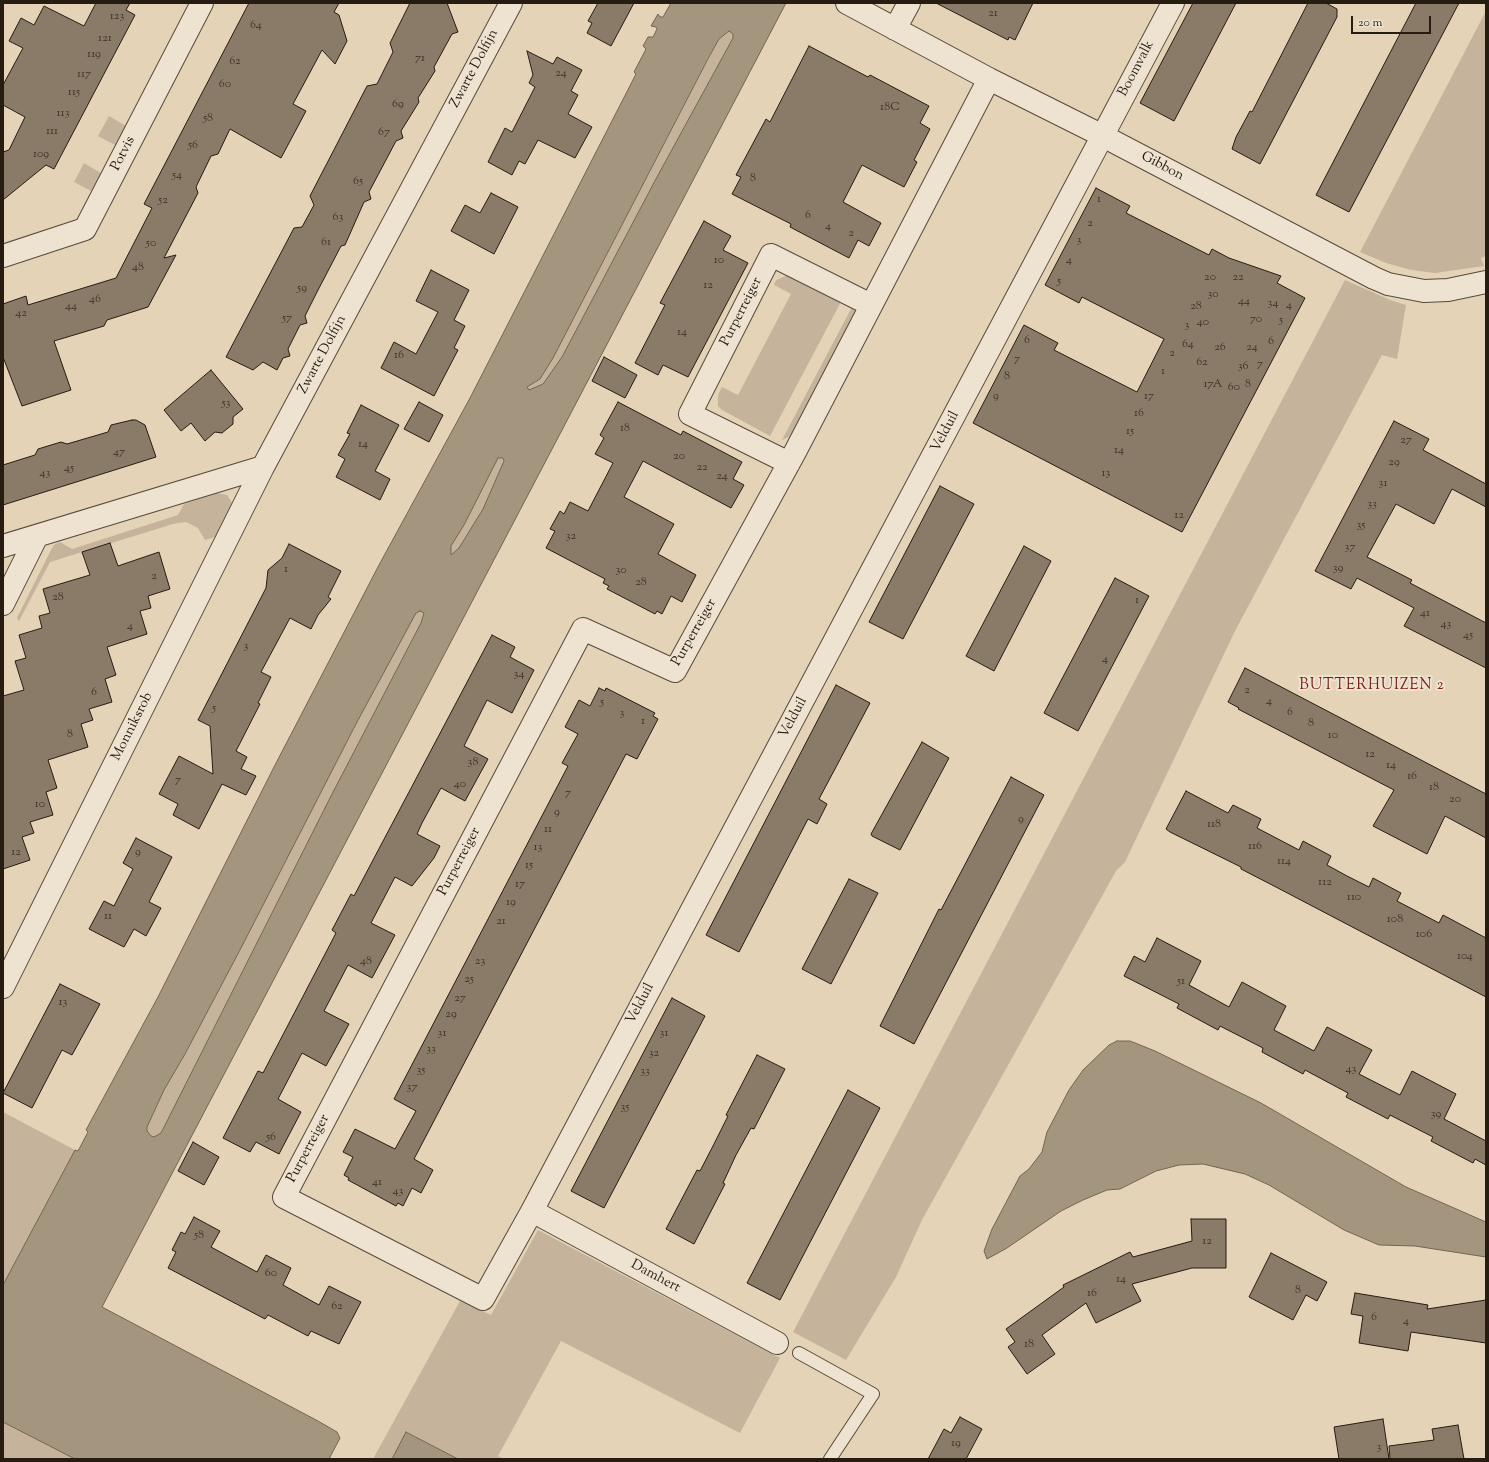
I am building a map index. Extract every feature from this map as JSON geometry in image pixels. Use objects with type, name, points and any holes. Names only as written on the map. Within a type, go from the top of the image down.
[{"type":"street","name":"Potvis","points":[[3,256],[85,229],[202,3]]},
{"type":"street","name":"Zwarte Dolfijn","points":[[263,467],[511,3]]},
{"type":"street","name":"Gibbon","points":[[848,3],[989,79],[1388,284],[1424,291],[1448,290],[1486,282]]},
{"type":"street","points":[[895,29],[909,3]]},
{"type":"street","name":"Boomvalk","points":[[1101,136],[1173,3]]},
{"type":"street","name":"Purperreiger","points":[[483,1299],[284,1197],[583,629],[675,671],[788,463],[989,79]]},
{"type":"street","name":"Velduil","points":[[483,1299],[532,1211],[1101,136]]},
{"type":"street","name":"Purperreiger","points":[[788,463],[690,414],[771,255],[871,305]]},
{"type":"street","points":[[3,546],[263,467]]},
{"type":"street","name":"Monniksrob","points":[[3,987],[263,467]]},
{"type":"street","points":[[3,604],[37,536]]},
{"type":"street","name":"Damhert","points":[[532,1211],[778,1343]]},
{"type":"lane","points":[[799,1353],[873,1394],[830,1459]]},
{"type":"shaded area","points":[[671,3],[786,3],[102,1307],[318,1421],[337,1432],[340,1438],[329,1459],[75,1459],[3,1422],[3,1285],[75,1150],[78,1151],[88,1132],[86,1130],[158,997],[274,767],[379,565],[470,398],[636,74],[634,72],[646,49],[643,46],[648,37],[653,37],[657,29],[656,27],[651,26],[658,14],[660,17],[663,17]],"holes":[[[729,31],[733,34],[733,38],[657,177],[562,357],[543,384],[529,390],[527,387],[540,379],[553,358],[709,57],[719,39]],[[498,458],[503,458],[504,461],[483,509],[459,548],[451,555],[451,546],[464,525]],[[420,611],[424,613],[421,623],[331,796],[161,1133],[154,1137],[151,1136],[147,1131],[147,1127],[164,1090],[185,1054],[357,722],[416,613]]]},
{"type":"shaded area","points":[[1486,11],[1486,256],[1481,258],[1484,266],[1435,273],[1411,270],[1386,263],[1360,252]]},
{"type":"shaded area","points":[[729,31],[733,34],[733,38],[657,177],[562,357],[543,384],[529,391],[527,387],[540,379],[553,358],[719,39]]},
{"type":"shaded area","points":[[109,116],[126,126],[115,145],[98,136]]},
{"type":"shaded area","points":[[84,163],[101,173],[91,191],[74,182]]},
{"type":"shaded area","points":[[793,273],[843,298],[770,436],[722,410],[718,406],[718,395],[722,387],[738,395],[791,294],[774,285],[776,280]]},
{"type":"shaded area","points":[[1345,280],[1390,300],[1406,305],[1397,359],[1382,355],[1235,631],[1125,862],[1116,871],[922,1220],[896,1277],[846,1360],[793,1332]]},
{"type":"shaded area","points":[[853,305],[856,314],[793,435],[782,440]]},
{"type":"shaded area","points":[[498,458],[502,458],[504,461],[483,509],[459,548],[451,555],[451,546],[464,525]]},
{"type":"shaded area","points":[[217,493],[227,495],[233,504],[218,531],[222,533],[221,535],[205,540],[198,528],[186,522],[173,524],[50,562],[19,621],[17,618],[55,544],[60,542],[72,549],[178,515],[184,504]]},
{"type":"shaded area","points":[[420,611],[424,613],[421,623],[331,796],[161,1133],[154,1137],[151,1136],[147,1131],[147,1127],[164,1090],[185,1054],[241,948],[357,722],[416,612]]},
{"type":"shaded area","points":[[1117,1041],[1130,1041],[1155,1051],[1261,1103],[1406,1187],[1486,1222],[1486,1257],[1415,1246],[1379,1245],[1344,1230],[1269,1185],[1245,1174],[1203,1164],[1179,1165],[1156,1171],[1120,1189],[1107,1190],[1083,1200],[1061,1211],[1007,1248],[987,1259],[984,1251],[992,1229],[1020,1176],[1029,1169],[1042,1152],[1047,1132],[1069,1090],[1083,1070],[1109,1045]]},
{"type":"shaded area","points":[[3,1112],[75,1150],[3,1285]]},
{"type":"shaded area","points":[[538,1230],[780,1358],[740,1433],[561,1341],[498,1456],[504,1459],[458,1459],[407,1432],[392,1459],[373,1459],[460,1301],[491,1315]]},
{"type":"shaded area","points":[[3,1422],[8,1424],[75,1459],[3,1459]]},
{"type":"shaded area","points":[[406,1432],[458,1459],[392,1459]]},
{"type":"building","points":[[96,3],[130,3],[126,10],[135,15],[54,169],[46,165],[3,200],[3,152],[9,150],[25,117],[3,105],[3,85],[23,48],[9,41],[21,18],[34,25],[44,6],[84,26]]},
{"type":"building","points":[[249,3],[339,3],[334,12],[339,15],[347,41],[335,64],[322,50],[293,104],[306,111],[281,158],[230,129],[218,154],[211,156],[196,187],[198,193],[164,258],[176,255],[148,307],[107,320],[104,326],[54,341],[71,390],[22,406],[3,357],[3,304],[26,296],[28,305],[116,278],[152,208],[144,204]]},
{"type":"building","points":[[410,3],[447,3],[458,32],[452,34],[434,67],[435,71],[418,98],[419,102],[401,131],[403,138],[396,141],[369,192],[371,199],[364,202],[345,245],[341,246],[317,292],[305,316],[307,323],[300,325],[288,349],[290,356],[283,358],[277,370],[263,362],[253,370],[226,357],[294,228],[302,227],[314,205],[310,196],[367,86],[377,84],[393,52],[390,43]]},
{"type":"building","points":[[598,3],[634,3],[611,46],[587,33],[592,23],[588,21]]},
{"type":"building","points":[[936,3],[1033,3],[1015,40],[1009,37],[1008,40]]},
{"type":"building","points":[[1193,3],[1236,3],[1174,121],[1140,103]]},
{"type":"building","points":[[1308,3],[1326,3],[1337,9],[1337,17],[1260,164],[1232,149],[1236,137],[1250,111],[1252,112]]},
{"type":"building","points":[[1416,3],[1459,3],[1349,212],[1316,195]]},
{"type":"building","points":[[809,46],[868,77],[870,75],[929,106],[920,123],[930,129],[914,160],[917,162],[904,187],[862,165],[843,202],[881,223],[869,246],[858,240],[849,258],[790,227],[791,224],[732,194],[741,177],[736,175],[766,119],[770,122]]},
{"type":"building","points":[[527,51],[553,64],[557,57],[582,70],[571,91],[578,95],[568,114],[592,127],[575,158],[538,140],[525,164],[519,161],[512,175],[488,162],[505,128],[512,132],[535,87],[529,83],[533,75]]},
{"type":"building","points":[[1096,188],[1130,206],[1126,213],[1209,255],[1212,249],[1229,258],[1281,276],[1277,283],[1305,298],[1182,532],[973,423],[1024,325],[1058,343],[1054,350],[1137,392],[1164,339],[1082,297],[1079,303],[1045,285]]},
{"type":"building","points":[[491,193],[518,207],[494,254],[451,231],[465,205],[480,213]]},
{"type":"building","points":[[704,221],[731,236],[723,250],[748,263],[688,377],[663,365],[658,375],[635,363],[665,305],[660,303]]},
{"type":"building","points":[[431,270],[469,290],[454,320],[465,326],[454,348],[458,350],[434,396],[381,368],[394,342],[416,354],[438,312],[416,301]]},
{"type":"building","points":[[604,357],[637,375],[625,398],[592,381]]},
{"type":"building","points":[[211,370],[243,409],[233,417],[233,424],[222,433],[215,432],[205,441],[191,423],[181,431],[164,410]]},
{"type":"building","points":[[419,402],[443,415],[429,442],[404,429]]},
{"type":"building","points":[[618,402],[681,435],[683,431],[742,462],[733,479],[744,485],[731,508],[643,461],[624,497],[674,524],[658,554],[696,575],[682,602],[671,596],[662,614],[657,611],[655,614],[607,589],[609,586],[603,583],[605,579],[546,548],[555,531],[550,529],[560,511],[564,514],[570,502],[588,511],[613,463],[595,454],[604,438],[600,435]]},
{"type":"building","points":[[361,405],[399,425],[375,471],[390,479],[380,500],[336,477],[345,459],[338,455],[350,434],[347,433]]},
{"type":"building","points":[[136,420],[145,425],[156,457],[3,505],[3,465],[35,455],[38,449],[61,442],[67,444],[108,432],[111,425]]},
{"type":"building","points":[[1394,421],[1429,439],[1423,450],[1486,484],[1486,507],[1452,489],[1434,524],[1396,504],[1367,557],[1412,580],[1410,583],[1486,623],[1486,668],[1404,626],[1414,608],[1357,578],[1351,589],[1315,571]]},
{"type":"building","points":[[940,486],[974,504],[903,639],[869,622]]},
{"type":"building","points":[[110,543],[118,566],[159,552],[170,589],[148,596],[151,608],[140,611],[147,634],[107,647],[116,675],[105,679],[112,702],[89,709],[93,720],[81,724],[88,747],[48,760],[57,788],[46,792],[53,815],[30,822],[34,833],[22,837],[30,860],[3,869],[3,696],[24,690],[15,661],[26,658],[19,635],[42,628],[39,616],[50,613],[43,589],[90,575],[82,552]]},
{"type":"building","points":[[289,544],[341,571],[328,597],[331,599],[318,615],[311,629],[290,618],[261,672],[271,677],[258,703],[260,704],[236,751],[247,757],[241,769],[256,776],[246,795],[222,784],[199,829],[173,815],[178,804],[159,794],[179,756],[213,774],[210,726],[198,720],[266,588],[268,570],[282,558]]},
{"type":"building","points":[[1024,546],[1051,561],[994,671],[966,656]]},
{"type":"building","points":[[1115,578],[1149,596],[1078,731],[1044,713]]},
{"type":"building","points":[[492,635],[515,647],[510,657],[534,670],[512,713],[487,700],[464,746],[488,759],[465,801],[441,788],[422,823],[417,834],[440,846],[434,858],[412,886],[395,877],[371,923],[395,935],[372,978],[348,965],[324,1011],[349,1024],[326,1066],[302,1053],[278,1099],[301,1112],[279,1154],[256,1142],[250,1152],[223,1138],[258,1071],[263,1073],[336,933],[332,930],[351,894],[354,896]]},
{"type":"building","points":[[1245,668],[1486,794],[1486,838],[1445,816],[1427,854],[1373,826],[1394,790],[1238,709],[1239,708],[1228,702]]},
{"type":"building","points":[[836,685],[870,703],[819,799],[827,804],[817,824],[808,819],[739,952],[706,935]]},
{"type":"building","points":[[599,688],[605,691],[606,688],[655,713],[653,716],[658,719],[637,759],[626,754],[414,1159],[433,1170],[421,1193],[412,1188],[403,1206],[398,1203],[396,1206],[348,1180],[349,1178],[344,1175],[353,1157],[343,1152],[355,1129],[395,1149],[416,1111],[394,1099],[568,766],[562,763],[578,734],[565,727],[579,700],[590,706]]},
{"type":"building","points":[[922,742],[949,758],[900,850],[872,836],[871,834]]},
{"type":"building","points":[[1011,777],[1044,795],[914,1044],[880,1026],[939,909],[941,910]]},
{"type":"building","points":[[1186,791],[1228,813],[1233,805],[1261,819],[1257,828],[1299,850],[1303,841],[1331,856],[1327,865],[1347,876],[1369,887],[1373,878],[1401,893],[1397,901],[1439,923],[1443,915],[1486,938],[1486,997],[1241,869],[1241,867],[1170,832],[1166,829]]},
{"type":"building","points":[[136,838],[172,857],[149,902],[161,908],[146,936],[134,929],[124,947],[89,929],[104,901],[114,906],[133,869],[123,863]]},
{"type":"building","points":[[849,879],[878,893],[831,984],[802,969]]},
{"type":"building","points":[[1157,938],[1201,961],[1189,985],[1229,1007],[1242,982],[1286,1006],[1274,1030],[1314,1051],[1327,1027],[1372,1050],[1359,1074],[1400,1095],[1412,1071],[1456,1094],[1444,1119],[1486,1141],[1486,1165],[1475,1159],[1473,1163],[1431,1141],[1433,1137],[1390,1115],[1388,1119],[1346,1097],[1348,1093],[1305,1070],[1303,1074],[1262,1052],[1263,1048],[1220,1026],[1218,1030],[1177,1008],[1179,1004],[1124,976],[1134,956],[1145,962]]},
{"type":"building","points":[[60,984],[100,1004],[72,1055],[62,1050],[32,1108],[3,1093]]},
{"type":"building","points":[[672,998],[705,1016],[604,1208],[571,1191]]},
{"type":"building","points":[[757,1055],[785,1069],[754,1129],[751,1128],[736,1155],[723,1183],[725,1184],[694,1244],[666,1229],[697,1170],[700,1171],[728,1116],[726,1115]]},
{"type":"building","points":[[848,1090],[880,1108],[780,1300],[747,1283]]},
{"type":"building","points":[[193,1142],[219,1157],[204,1185],[178,1171]]},
{"type":"building","points":[[194,1217],[220,1231],[211,1247],[257,1272],[266,1255],[291,1268],[283,1285],[319,1305],[329,1286],[361,1302],[339,1344],[311,1331],[308,1336],[268,1315],[265,1319],[168,1268],[176,1252],[172,1250],[181,1232],[185,1234]]},
{"type":"building","points":[[1191,1219],[1226,1219],[1226,1268],[1192,1268],[1132,1284],[1141,1301],[1096,1323],[1086,1303],[1042,1335],[1055,1354],[1027,1374],[1008,1347],[1015,1342],[1006,1329],[1064,1287],[1063,1285],[1130,1252],[1133,1257],[1192,1241]]},
{"type":"building","points":[[1271,1253],[1327,1282],[1317,1301],[1306,1295],[1293,1320],[1249,1297]]},
{"type":"building","points":[[1355,1293],[1428,1305],[1427,1309],[1486,1300],[1486,1343],[1411,1332],[1408,1351],[1359,1343],[1363,1316],[1351,1314]]},
{"type":"building","points":[[960,1417],[982,1429],[966,1459],[928,1459],[944,1429],[951,1433]]},
{"type":"building","points":[[1383,1419],[1389,1459],[1339,1459],[1334,1427]]},
{"type":"building","points":[[1458,1425],[1464,1459],[1390,1459],[1389,1446],[1434,1440],[1432,1429]]},
{"type":"district","name":"BUTTERHUIZEN 2","points":[[1372,686]]}]
